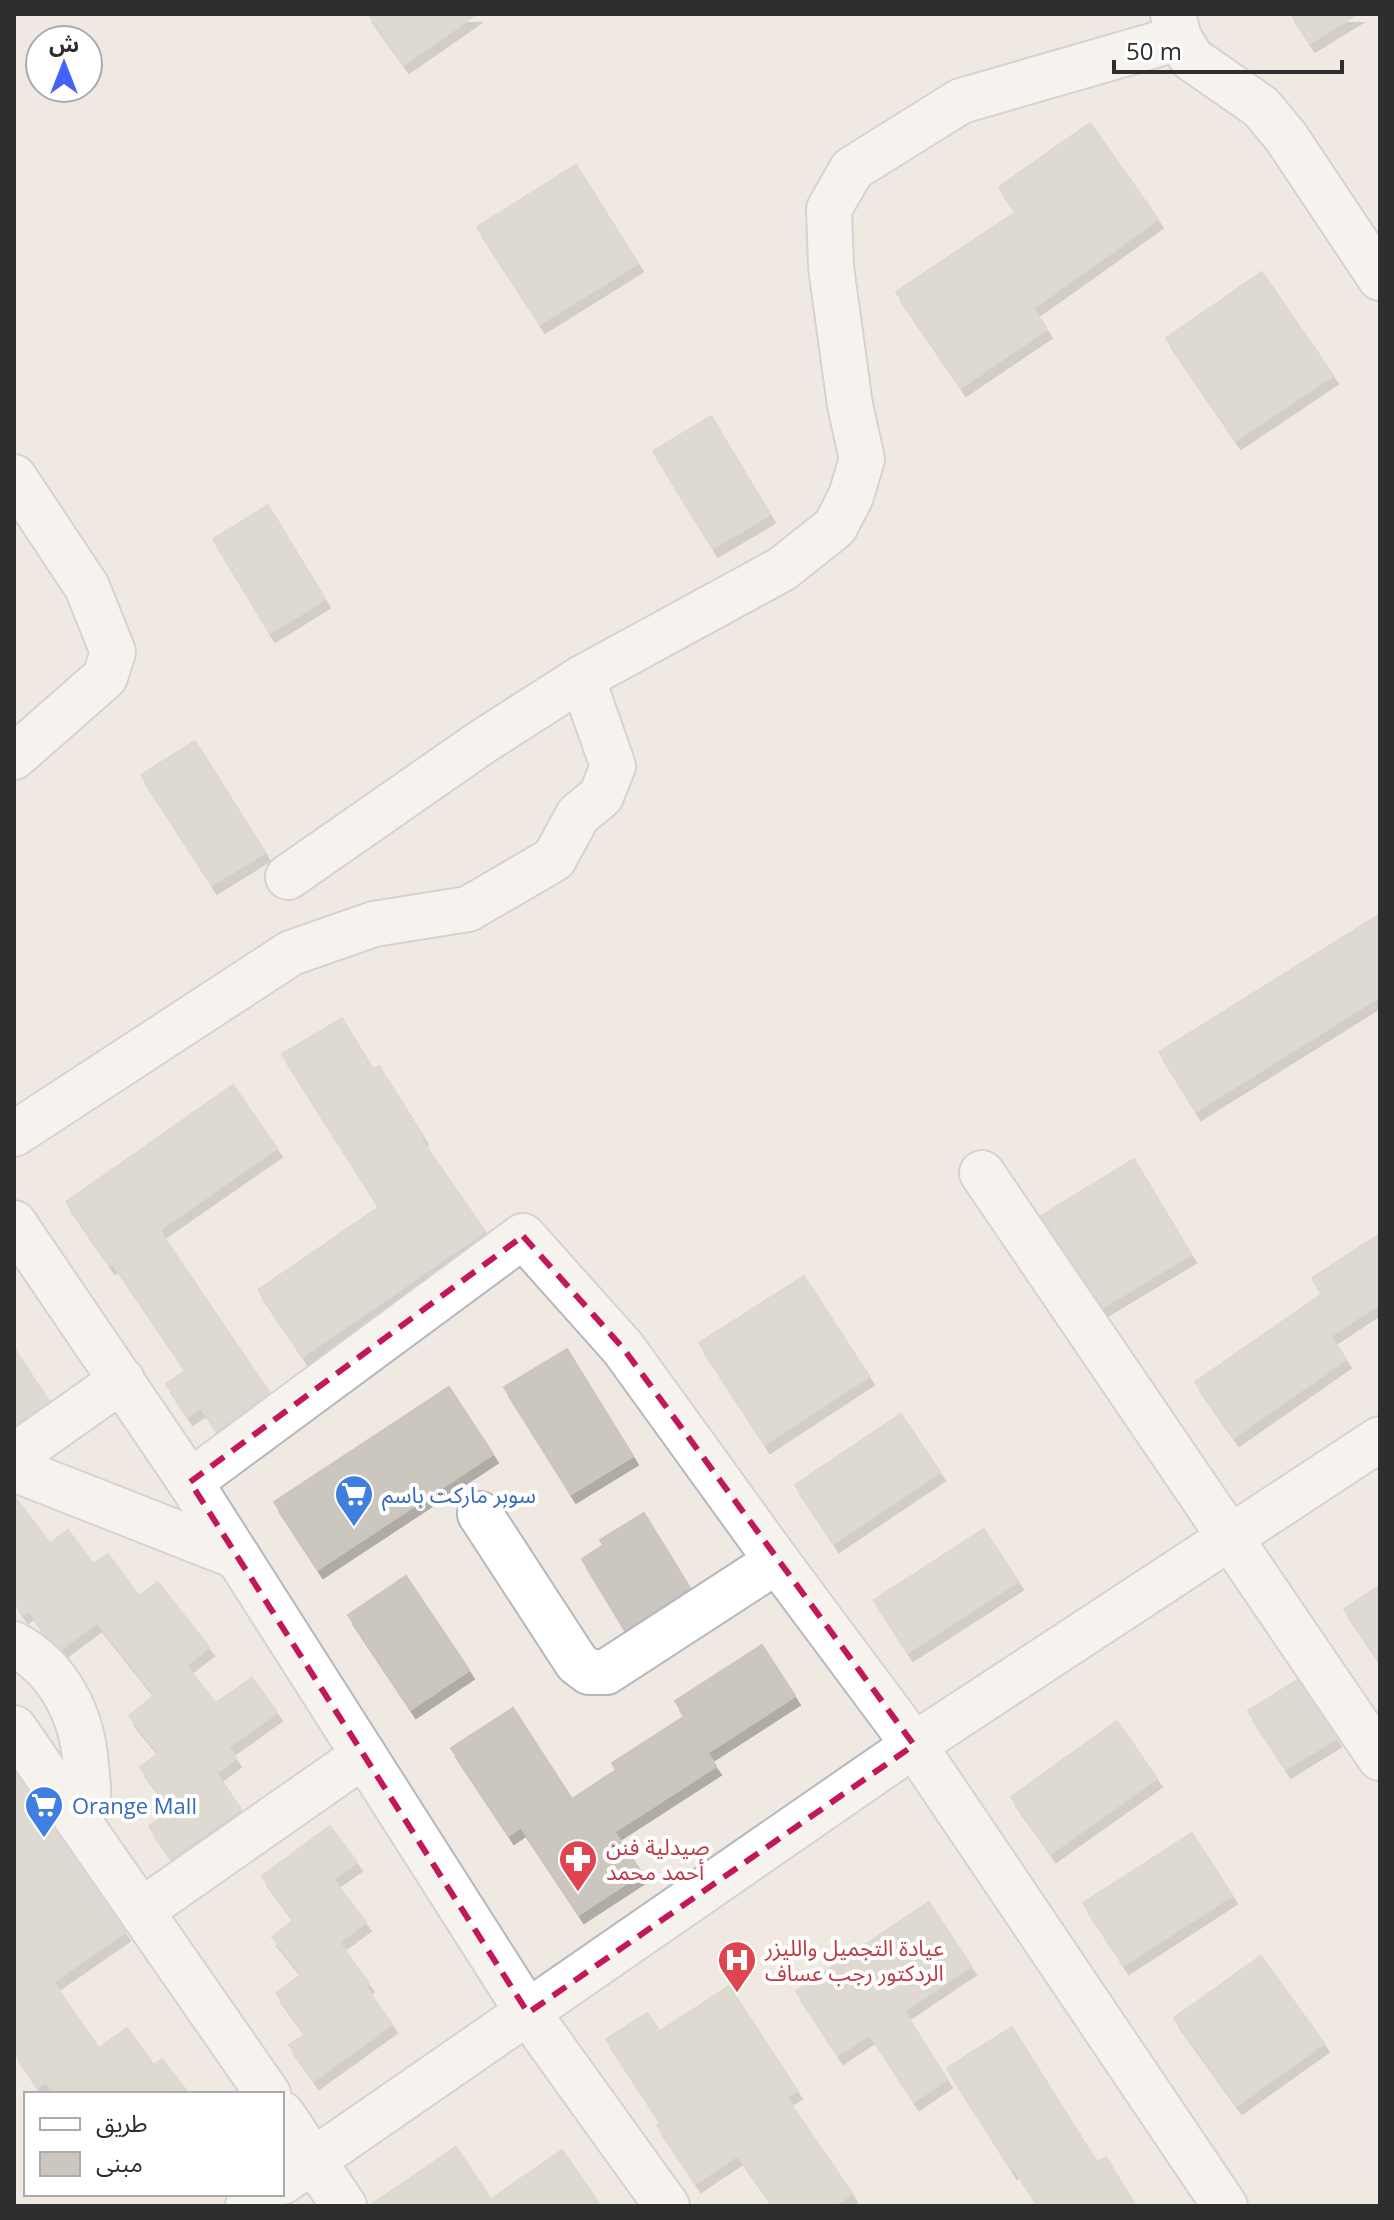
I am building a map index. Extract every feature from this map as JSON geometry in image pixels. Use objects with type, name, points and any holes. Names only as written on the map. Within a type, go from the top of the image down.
[{"type":"street","points":[[288,877],[482,742],[582,678],[782,569],[835,527],[851,496],[862,459],[850,405],[831,267],[829,209],[852,169],[961,101],[1176,26],[1192,59],[1261,107],[1286,137],[1380,278]]},
{"type":"street","points":[[14,477],[87,587],[113,652],[105,677],[14,757]]},
{"type":"street","points":[[14,1134],[291,953],[374,924],[468,909],[554,859],[578,815],[601,796],[613,766],[582,678]]},
{"type":"street","points":[[982,1173],[1380,1758]]},
{"type":"street","points":[[14,1223],[190,1482],[528,2013],[667,2206]]},
{"type":"street","points":[[190,1482],[523,1236],[623,1348],[914,1745],[1225,2206]]},
{"type":"street","points":[[14,1456],[122,1380]]},
{"type":"street","points":[[298,2171],[914,1745],[1380,1439]]},
{"type":"street","points":[[14,1469],[238,1557]]},
{"type":"street","points":[[480,1514],[577,1663],[589,1672],[606,1672],[777,1561]]},
{"type":"street","points":[[14,1644],[53,1676],[79,1721],[86,1754],[88,1798],[79,1822]]},
{"type":"street","points":[[14,1728],[267,2092]]},
{"type":"street","points":[[141,1911],[364,1755]]},
{"type":"street","points":[[284,2121],[298,2171],[344,2206]]},
{"type":"highlighted area","points":[[523,1236],[623,1348],[914,1745],[528,2013],[190,1482]]},
{"type":"building","points":[[368,14],[476,14],[404,64]]},
{"type":"building","points":[[1291,14],[1357,14],[1310,43]]},
{"type":"building","points":[[1090,123],[1158,219],[1033,308],[1047,329],[961,387],[896,292],[1016,212],[999,187]]},
{"type":"building","points":[[576,165],[638,263],[540,324],[477,227]]},
{"type":"building","points":[[1262,272],[1333,375],[1236,440],[1166,338]]},
{"type":"building","points":[[711,416],[770,514],[713,548],[653,451]]},
{"type":"building","points":[[268,505],[325,599],[270,633],[213,539]]},
{"type":"building","points":[[195,741],[265,852],[212,885],[141,775]]},
{"type":"building","points":[[1380,914],[1380,996],[1196,1111],[1159,1052]]},
{"type":"building","points":[[342,1018],[373,1069],[379,1066],[423,1136],[420,1138],[485,1231],[303,1356],[258,1290],[379,1207],[282,1054]]},
{"type":"building","points":[[233,1085],[277,1148],[159,1230],[269,1392],[217,1431],[201,1407],[188,1416],[166,1384],[186,1370],[113,1263],[110,1265],[66,1202]]},
{"type":"building","points":[[1134,1159],[1191,1254],[1103,1307],[1041,1216]]},
{"type":"building","points":[[1380,1234],[1380,1303],[1330,1336],[1346,1359],[1234,1437],[1195,1382],[1322,1294],[1312,1278]]},
{"type":"building","points":[[804,1276],[869,1376],[765,1444],[699,1343]]},
{"type":"building","points":[[14,1348],[49,1401],[14,1425]]},
{"type":"building","points":[[567,1349],[633,1456],[571,1494],[504,1387]]},
{"type":"building","points":[[449,1387],[493,1454],[318,1569],[274,1502]]},
{"type":"building","points":[[901,1414],[940,1472],[834,1543],[795,1485]]},
{"type":"building","points":[[14,1496],[50,1543],[68,1530],[93,1564],[108,1554],[139,1596],[158,1582],[209,1647],[186,1665],[216,1703],[252,1678],[277,1712],[228,1747],[236,1758],[216,1773],[241,1809],[171,1858],[149,1826],[172,1810],[140,1767],[159,1753],[129,1716],[155,1695],[97,1622],[61,1649],[29,1610],[23,1614],[14,1601]]},
{"type":"building","points":[[644,1513],[690,1588],[625,1630],[582,1559],[603,1545],[600,1540]]},
{"type":"building","points":[[984,1529],[1018,1581],[908,1652],[874,1600]]},
{"type":"building","points":[[406,1576],[469,1670],[411,1709],[348,1615]]},
{"type":"building","points":[[1380,1585],[1380,1662],[1344,1609]]},
{"type":"building","points":[[762,1645],[795,1696],[707,1753],[716,1766],[614,1832],[642,1873],[579,1914],[521,1827],[509,1835],[451,1748],[513,1708],[572,1799],[616,1770],[612,1763],[685,1716],[675,1701]]},
{"type":"building","points":[[1297,1680],[1336,1738],[1286,1769],[1248,1711]]},
{"type":"building","points":[[1117,1721],[1157,1778],[1051,1853],[1011,1797]]},
{"type":"building","points":[[14,1772],[125,1932],[53,1982],[99,2048],[127,2028],[154,2065],[162,2059],[187,2092],[54,2092],[46,2081],[38,2087],[14,2052]]},
{"type":"building","points":[[330,1826],[357,1862],[333,1879],[366,1922],[339,1942],[369,1983],[365,1986],[392,2024],[314,2080],[289,2045],[306,2034],[276,1993],[302,1974],[272,1937],[294,1920],[262,1876]]},
{"type":"building","points":[[1192,1833],[1232,1895],[1124,1965],[1083,1903]]},
{"type":"building","points":[[929,1902],[971,1966],[904,2011],[947,2079],[914,2101],[870,2034],[838,2055],[796,1991]]},
{"type":"building","points":[[1261,1956],[1324,2043],[1237,2105],[1174,2018]]},
{"type":"building","points":[[729,1986],[797,2090],[786,2097],[852,2193],[833,2206],[774,2206],[738,2155],[696,2183],[606,2039],[647,2013],[660,2031]]},
{"type":"building","points":[[1012,2027],[1097,2162],[1106,2157],[1136,2206],[1038,2206],[1014,2168],[1012,2170],[947,2068]]},
{"type":"building","points":[[456,2147],[491,2199],[562,2150],[601,2206],[369,2206]]},
{"type":"place","name":"سوبر ماركت باسم","points":[[354,1528]]},
{"type":"place","name":"Orange Mall","points":[[44,1839]]},
{"type":"place","name":"صيدلية فنن أحمد محمد","points":[[578,1893]]},
{"type":"place","name":"عيادة التجميل والليزر الردكتور رجب عساف","points":[[737,1994]]}]
